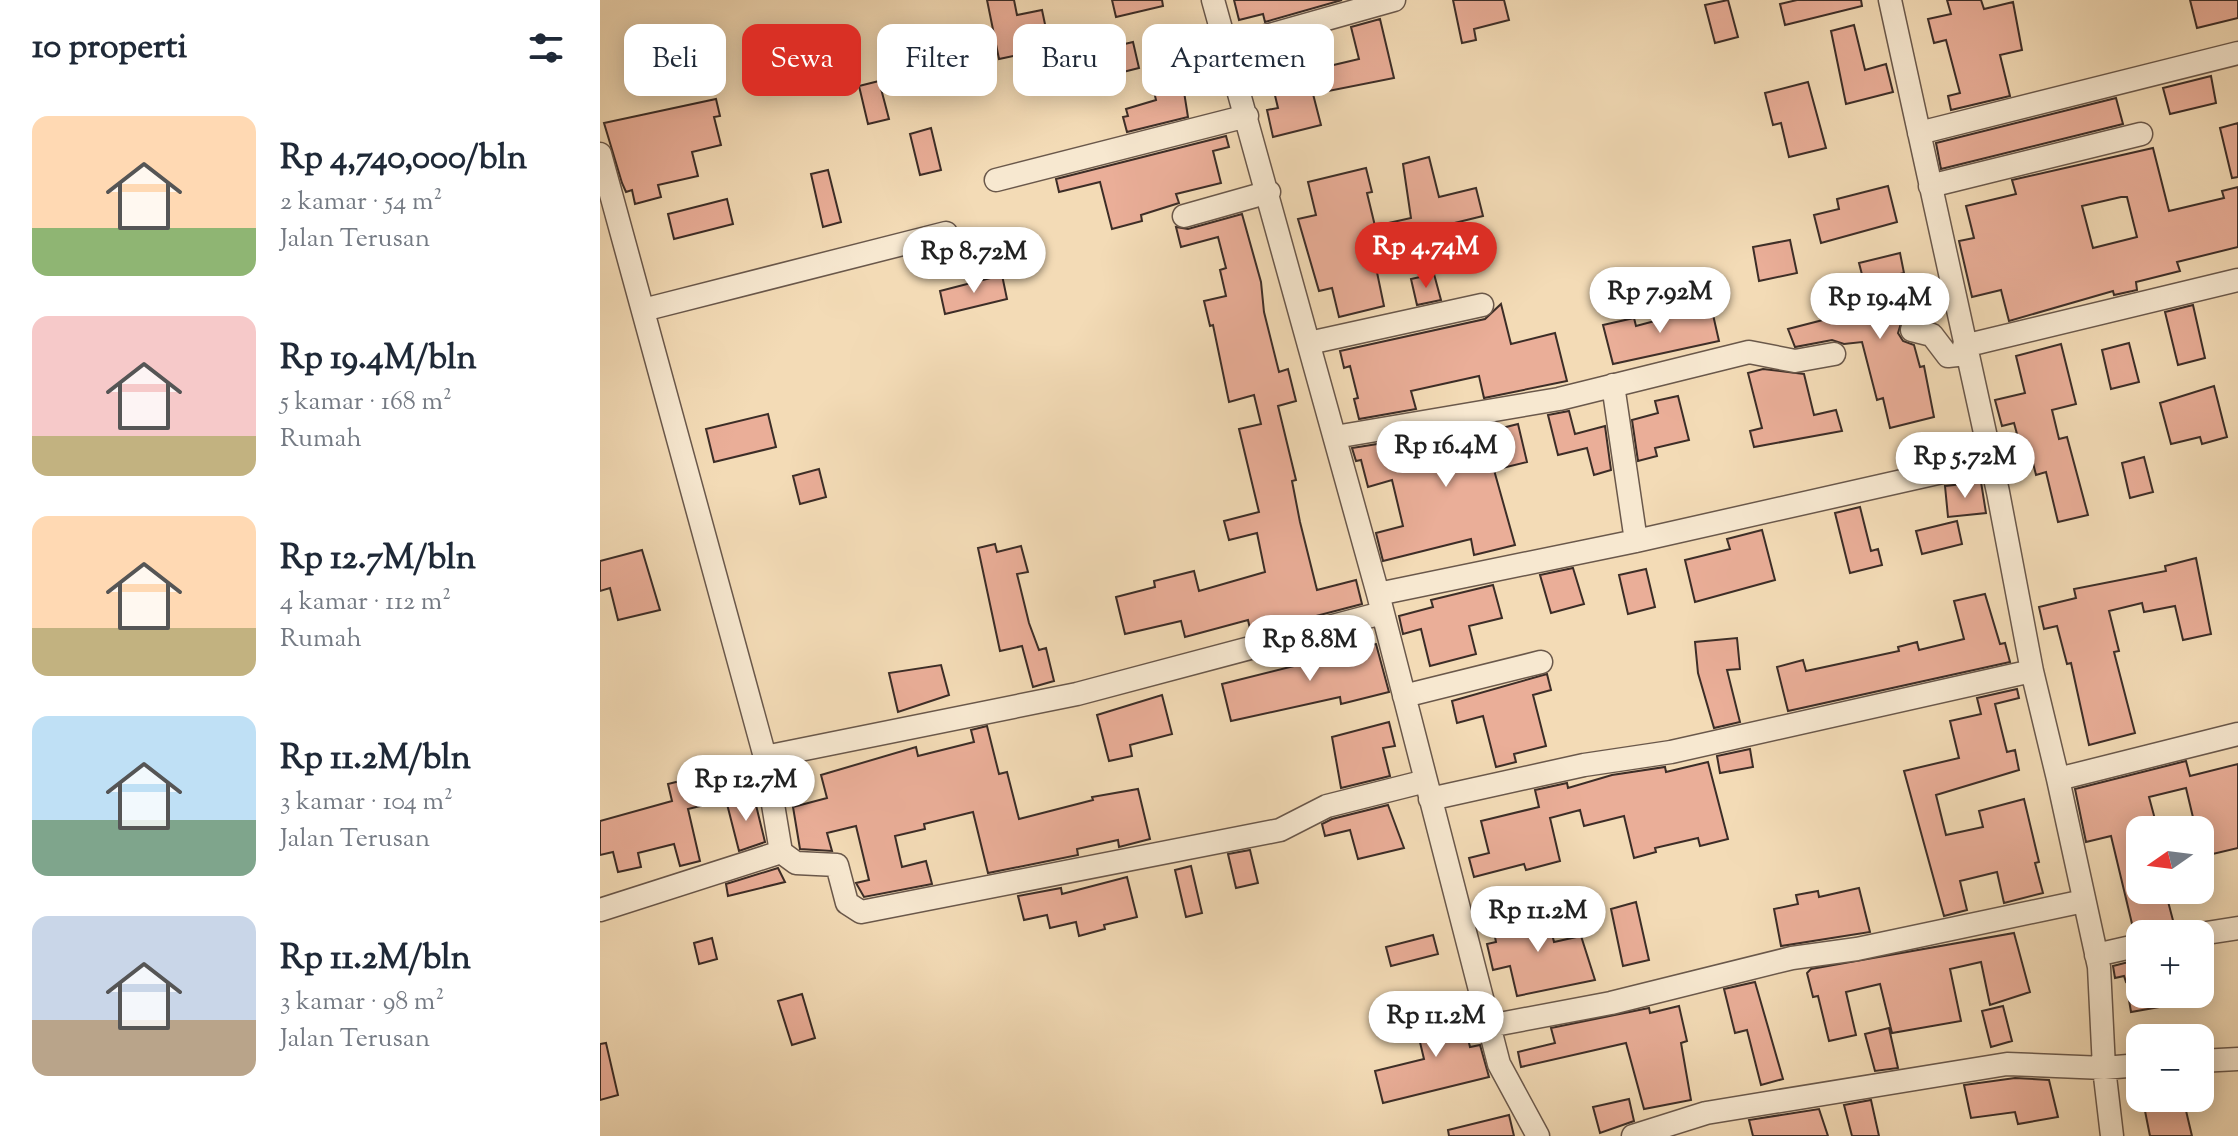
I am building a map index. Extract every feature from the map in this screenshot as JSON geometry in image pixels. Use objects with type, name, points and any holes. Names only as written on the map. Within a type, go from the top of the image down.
[{"type":"street","points":[[1213,0],[1220,24]]},
{"type":"street","points":[[1309,24],[1394,0]]},
{"type":"street","points":[[1890,0],[1991,461],[2032,671],[2096,955],[2112,1134]]},
{"type":"street","points":[[1919,133],[2238,53]]},
{"type":"street","points":[[1241,96],[1380,603],[1489,1026],[1504,1075],[1538,1136]]},
{"type":"street","points":[[996,180],[1247,116]]},
{"type":"street","points":[[1930,186],[2141,134]]},
{"type":"street","points":[[600,154],[608,216],[643,310],[765,757],[781,852],[796,863],[837,865],[847,903],[861,912],[1280,830],[1327,806],[1671,752],[2032,671]]},
{"type":"street","points":[[1184,216],[1269,192]]},
{"type":"street","points":[[643,310],[946,233]]},
{"type":"street","points":[[1912,330],[1932,335],[1948,356],[2238,280]]},
{"type":"street","points":[[1309,343],[1482,305]]},
{"type":"street","points":[[1335,437],[1559,399],[1749,352],[1795,361],[1834,354]]},
{"type":"street","points":[[1613,385],[1636,541]]},
{"type":"street","points":[[765,757],[1077,694],[1380,603],[1636,541],[1991,461]]},
{"type":"street","points":[[1404,696],[1541,662]]},
{"type":"street","points":[[2058,779],[2238,734]]},
{"type":"street","points":[[606,907],[781,852]]},
{"type":"street","points":[[1489,1026],[1611,1003],[1792,958],[1857,949],[2084,901]]},
{"type":"street","points":[[2214,932],[2238,928]]},
{"type":"street","points":[[2096,955],[2126,948]]},
{"type":"street","points":[[2214,1060],[2238,1059]]},
{"type":"street","points":[[1633,1136],[1706,1113],[2007,1064],[2126,1066]]},
{"type":"building","points":[[987,0],[1014,0],[1017,15],[1042,10],[1045,24],[1013,24],[1013,56],[999,59],[997,24],[992,24]]},
{"type":"building","points":[[1112,0],[1162,0],[1163,6],[1116,17]]},
{"type":"building","points":[[1234,0],[1342,0],[1265,22],[1263,14],[1239,20]]},
{"type":"building","points":[[1453,0],[1504,0],[1509,20],[1474,29],[1476,40],[1462,43]]},
{"type":"building","points":[[1728,0],[1738,37],[1715,43],[1705,5]]},
{"type":"building","points":[[1797,0],[1861,0],[1862,6],[1785,25],[1780,4]]},
{"type":"building","points":[[1947,0],[1981,0],[1984,9],[2013,2],[2022,50],[2000,55],[2010,96],[1951,110],[1948,96],[1960,93],[1946,40],[1934,43],[1928,19],[1951,14]]},
{"type":"building","points":[[2190,0],[2238,0],[2238,18],[2197,28]]},
{"type":"building","points":[[1380,19],[1394,78],[1334,90],[1334,65],[1359,59],[1351,27]]},
{"type":"building","points":[[1854,25],[1865,70],[1886,64],[1893,92],[1846,104],[1831,31]]},
{"type":"building","points":[[1133,42],[1139,68],[1126,71],[1126,44]]},
{"type":"building","points":[[2211,76],[2216,103],[2170,114],[2163,88]]},
{"type":"building","points":[[877,82],[877,96],[883,96],[889,119],[868,124],[861,86]]},
{"type":"building","points":[[1808,82],[1826,148],[1789,157],[1781,123],[1773,125],[1765,93]]},
{"type":"building","points":[[1155,96],[1185,96],[1188,117],[1127,132],[1123,117],[1128,116],[1126,109],[1156,100]]},
{"type":"building","points":[[1275,96],[1314,96],[1321,125],[1273,137],[1267,110],[1278,108]]},
{"type":"building","points":[[2116,98],[2123,124],[1941,169],[1936,143]]},
{"type":"building","points":[[716,99],[720,116],[714,117],[721,145],[692,152],[698,176],[658,185],[661,197],[635,204],[632,190],[626,192],[622,183],[604,123]]},
{"type":"building","points":[[2238,123],[2238,177],[2232,178],[2220,128]]},
{"type":"building","points":[[931,128],[941,170],[920,175],[910,134]]},
{"type":"building","points":[[1226,136],[1229,147],[1213,151],[1221,183],[1176,194],[1179,203],[1141,215],[1142,221],[1112,229],[1100,182],[1059,192],[1056,179]]},
{"type":"building","points":[[2153,148],[2169,211],[2224,198],[2222,191],[2238,187],[2238,247],[2177,262],[2180,271],[2136,282],[2137,290],[2114,295],[2113,291],[2009,321],[2001,290],[1972,297],[1959,241],[1974,238],[1966,206],[2016,194],[2012,180]],"holes":[[[2127,197],[2137,237],[2093,248],[2082,206]]]},
{"type":"building","points":[[1429,157],[1439,197],[1476,188],[1483,216],[1434,228],[1435,235],[1373,253],[1384,306],[1339,317],[1332,288],[1319,291],[1298,219],[1316,215],[1308,182],[1366,168],[1372,192],[1367,193],[1375,226],[1411,218],[1403,164]]},
{"type":"building","points":[[828,170],[841,222],[823,227],[811,174]]},
{"type":"building","points":[[1888,186],[1897,222],[1821,243],[1814,215],[1839,209],[1837,199]]},
{"type":"building","points":[[727,199],[733,224],[674,239],[668,214]]},
{"type":"building","points":[[1242,214],[1261,282],[1264,312],[1279,372],[1288,369],[1296,401],[1278,406],[1296,480],[1292,481],[1300,522],[1317,590],[1356,580],[1362,604],[1251,633],[1248,620],[1185,637],[1181,621],[1125,634],[1116,597],[1155,587],[1154,581],[1194,571],[1199,591],[1265,572],[1257,533],[1229,540],[1224,521],[1259,512],[1239,429],[1261,424],[1254,395],[1229,402],[1213,325],[1210,326],[1204,301],[1226,296],[1220,270],[1226,268],[1218,237],[1181,247],[1176,227],[1188,229]]},
{"type":"building","points":[[1790,240],[1797,273],[1759,281],[1753,247]]},
{"type":"building","points":[[1900,253],[1904,273],[1900,274],[1907,305],[1899,307],[1902,320],[1898,333],[1903,341],[1914,345],[1920,367],[1924,366],[1934,417],[1890,428],[1883,398],[1877,400],[1862,342],[1844,344],[1832,340],[1795,347],[1788,329],[1854,312],[1849,295],[1866,290],[1859,263]]},
{"type":"building","points":[[1434,274],[1441,300],[1417,305],[1411,279]]},
{"type":"building","points":[[1002,275],[1007,299],[945,314],[940,291]]},
{"type":"building","points":[[1501,304],[1511,344],[1555,333],[1567,381],[1484,398],[1479,376],[1411,391],[1416,409],[1359,419],[1354,399],[1358,398],[1350,366],[1344,368],[1340,351],[1485,319]]},
{"type":"building","points":[[2193,305],[2205,358],[2178,365],[2165,312]]},
{"type":"building","points":[[1711,306],[1719,341],[1613,364],[1603,325],[1634,318],[1636,326]]},
{"type":"building","points":[[2129,343],[2139,382],[2111,389],[2102,350]]},
{"type":"building","points":[[2061,344],[2076,404],[2052,410],[2059,439],[2067,437],[2088,515],[2058,522],[2046,472],[2036,475],[2028,443],[2020,445],[2014,423],[2002,426],[1995,400],[2025,393],[2016,356]]},
{"type":"building","points":[[1763,369],[1804,374],[1814,415],[1836,410],[1842,431],[1754,447],[1750,431],[1762,428],[1748,373]]},
{"type":"building","points":[[2214,386],[2227,437],[2202,444],[2200,437],[2171,444],[2160,403]]},
{"type":"building","points":[[1678,396],[1689,440],[1655,448],[1657,456],[1638,461],[1632,420],[1658,413],[1655,401]]},
{"type":"building","points":[[1569,411],[1575,434],[1605,426],[1611,470],[1594,475],[1587,448],[1558,455],[1548,415]]},
{"type":"building","points":[[768,414],[776,447],[714,462],[706,429]]},
{"type":"building","points":[[1518,424],[1527,462],[1494,470],[1515,545],[1474,555],[1471,539],[1383,561],[1376,533],[1403,526],[1392,480],[1368,487],[1361,460],[1356,461],[1352,448],[1390,442],[1391,447],[1481,426],[1482,433]]},
{"type":"building","points":[[2144,457],[2153,492],[2130,498],[2122,463]]},
{"type":"building","points":[[819,469],[826,497],[800,504],[793,476]]},
{"type":"building","points":[[1981,482],[1986,513],[1948,517],[1945,486]]},
{"type":"building","points":[[1860,507],[1871,551],[1878,549],[1882,565],[1850,573],[1835,513]]},
{"type":"building","points":[[1957,521],[1962,544],[1922,554],[1916,531]]},
{"type":"building","points":[[1762,530],[1775,580],[1695,602],[1685,560],[1730,549],[1727,539]]},
{"type":"building","points":[[995,544],[997,552],[1021,546],[1028,572],[1017,574],[1029,623],[1039,650],[1046,648],[1054,681],[1033,687],[1022,646],[1000,651],[978,548]]},
{"type":"building","points":[[642,550],[660,610],[618,620],[610,588],[600,591],[600,561]]},
{"type":"building","points":[[2196,558],[2211,634],[2183,640],[2175,606],[2144,612],[2142,603],[2109,611],[2119,651],[2114,652],[2135,733],[2089,745],[2071,663],[2067,664],[2057,626],[2044,629],[2039,607],[2076,598],[2074,589],[2166,571],[2165,566]]},
{"type":"building","points":[[1573,568],[1584,604],[1551,613],[1540,575]]},
{"type":"building","points":[[1646,569],[1655,607],[1628,614],[1619,575]]},
{"type":"building","points":[[1493,585],[1502,618],[1469,626],[1476,654],[1430,666],[1421,629],[1403,634],[1399,616],[1433,607],[1431,600]]},
{"type":"building","points":[[1985,594],[2000,644],[2005,643],[2010,662],[1788,711],[1777,667],[1803,660],[1806,671],[1899,651],[1898,647],[1917,642],[1919,650],[1964,639],[1954,601]]},
{"type":"building","points":[[1737,638],[1740,669],[1727,670],[1740,722],[1714,728],[1698,673],[1695,642]]},
{"type":"building","points":[[1352,641],[1353,647],[1376,644],[1389,692],[1341,704],[1340,697],[1231,721],[1222,684],[1326,658],[1323,648]]},
{"type":"building","points":[[941,665],[949,695],[898,712],[889,673]]},
{"type":"building","points":[[1547,674],[1551,690],[1533,695],[1546,746],[1514,754],[1516,762],[1496,767],[1483,716],[1457,723],[1452,701]]},
{"type":"building","points":[[2017,689],[2019,698],[1995,704],[2007,752],[2015,750],[2019,770],[1936,795],[1946,835],[1983,827],[1979,811],[2024,799],[2043,893],[2004,903],[1997,872],[1960,881],[1967,910],[1944,916],[1904,771],[1959,758],[1950,721],[1981,714],[1977,698]]},
{"type":"building","points":[[1162,695],[1172,734],[1130,745],[1132,756],[1109,761],[1097,715]]},
{"type":"building","points":[[1389,722],[1395,746],[1383,748],[1390,776],[1341,788],[1332,737]]},
{"type":"building","points":[[987,726],[999,774],[1007,772],[1019,819],[1093,800],[1092,797],[1138,789],[1150,839],[1119,847],[1118,840],[1077,849],[1078,855],[988,873],[973,812],[924,824],[925,829],[895,836],[902,867],[926,861],[932,884],[864,897],[856,883],[869,880],[856,826],[827,833],[832,851],[800,849],[793,807],[827,798],[821,775],[916,747],[918,756],[974,742],[971,730]]},
{"type":"building","points":[[1750,749],[1753,767],[1720,773],[1717,756]]},
{"type":"building","points":[[729,761],[738,797],[688,809],[700,861],[680,866],[674,844],[638,853],[641,867],[618,872],[613,852],[600,855],[600,821],[672,801],[668,784],[688,779],[686,771]]},
{"type":"building","points":[[2186,761],[2190,776],[2238,764],[2238,848],[2214,854],[2214,816],[2193,816],[2186,788],[2149,797],[2154,816],[2126,816],[2126,899],[2111,836],[2086,842],[2075,789]]},
{"type":"building","points":[[1708,762],[1728,839],[1700,846],[1698,838],[1655,848],[1656,852],[1634,858],[1624,816],[1584,826],[1580,810],[1550,818],[1560,861],[1526,870],[1524,864],[1474,877],[1469,858],[1489,853],[1481,821],[1539,807],[1535,790],[1567,783],[1568,788],[1612,775],[1665,767],[1666,772]]},
{"type":"building","points":[[754,797],[765,842],[739,851],[727,804]]},
{"type":"building","points":[[1388,805],[1404,848],[1358,859],[1350,830],[1325,836],[1322,824],[1332,819]]},
{"type":"building","points":[[1250,850],[1258,883],[1236,888],[1228,854]]},
{"type":"building","points":[[1191,866],[1202,913],[1186,917],[1175,870]]},
{"type":"building","points":[[778,868],[785,882],[728,896],[726,884]]},
{"type":"building","points":[[1127,877],[1137,917],[1104,925],[1105,929],[1079,936],[1076,922],[1050,928],[1047,915],[1024,920],[1018,896],[1061,888],[1062,894]]},
{"type":"building","points":[[1859,888],[1870,932],[1781,946],[1774,909],[1798,904],[1796,895],[1818,891],[1819,897]]},
{"type":"building","points":[[1636,902],[1649,960],[1623,966],[1611,909]]},
{"type":"building","points":[[2127,904],[2169,904],[2173,920],[2131,920]]},
{"type":"building","points":[[1546,909],[1554,942],[1581,936],[1595,980],[1517,996],[1510,966],[1493,970],[1487,944],[1496,942],[1492,922]]},
{"type":"building","points":[[2014,933],[2030,992],[1990,1005],[1981,962],[1950,969],[1961,1021],[1892,1033],[1880,984],[1846,992],[1856,1035],[1829,1041],[1818,996],[1813,997],[1807,973],[1811,969]]},
{"type":"building","points":[[1433,935],[1438,954],[1391,966],[1386,947]]},
{"type":"building","points":[[712,938],[717,959],[699,964],[694,943]]},
{"type":"building","points":[[2126,963],[2126,982],[2124,976],[2115,978],[2113,966]]},
{"type":"building","points":[[1755,982],[1783,1079],[1761,1085],[1747,1030],[1735,1033],[1724,989]]},
{"type":"building","points":[[802,994],[815,1038],[792,1045],[778,1001]]},
{"type":"building","points":[[1460,1005],[1470,1047],[1480,1045],[1489,1077],[1383,1103],[1375,1071],[1424,1059],[1414,1017]]},
{"type":"building","points":[[1679,1006],[1687,1041],[1681,1043],[1691,1100],[1644,1109],[1626,1043],[1521,1067],[1518,1052],[1555,1043],[1551,1028],[1649,1008],[1650,1013]]},
{"type":"building","points":[[2003,1006],[2012,1041],[1991,1047],[1982,1011]]},
{"type":"building","points":[[2130,1008],[2154,1008],[2131,1012]]},
{"type":"building","points":[[1889,1028],[1898,1068],[1875,1071],[1865,1034]]},
{"type":"building","points":[[606,1043],[618,1095],[600,1100],[600,1044]]},
{"type":"building","points":[[2015,1078],[2049,1080],[2058,1117],[2018,1124],[2015,1112],[1971,1118],[1964,1085]]},
{"type":"building","points":[[1629,1099],[1634,1121],[1600,1133],[1593,1107]]},
{"type":"building","points":[[1871,1100],[1879,1136],[1852,1136],[1844,1105]]},
{"type":"building","points":[[1819,1109],[1828,1136],[1753,1136],[1749,1120]]},
{"type":"building","points":[[2145,1112],[2186,1112],[2192,1136],[2150,1136]]},
{"type":"building","points":[[1509,1115],[1514,1136],[1449,1136],[1448,1130]]}]
